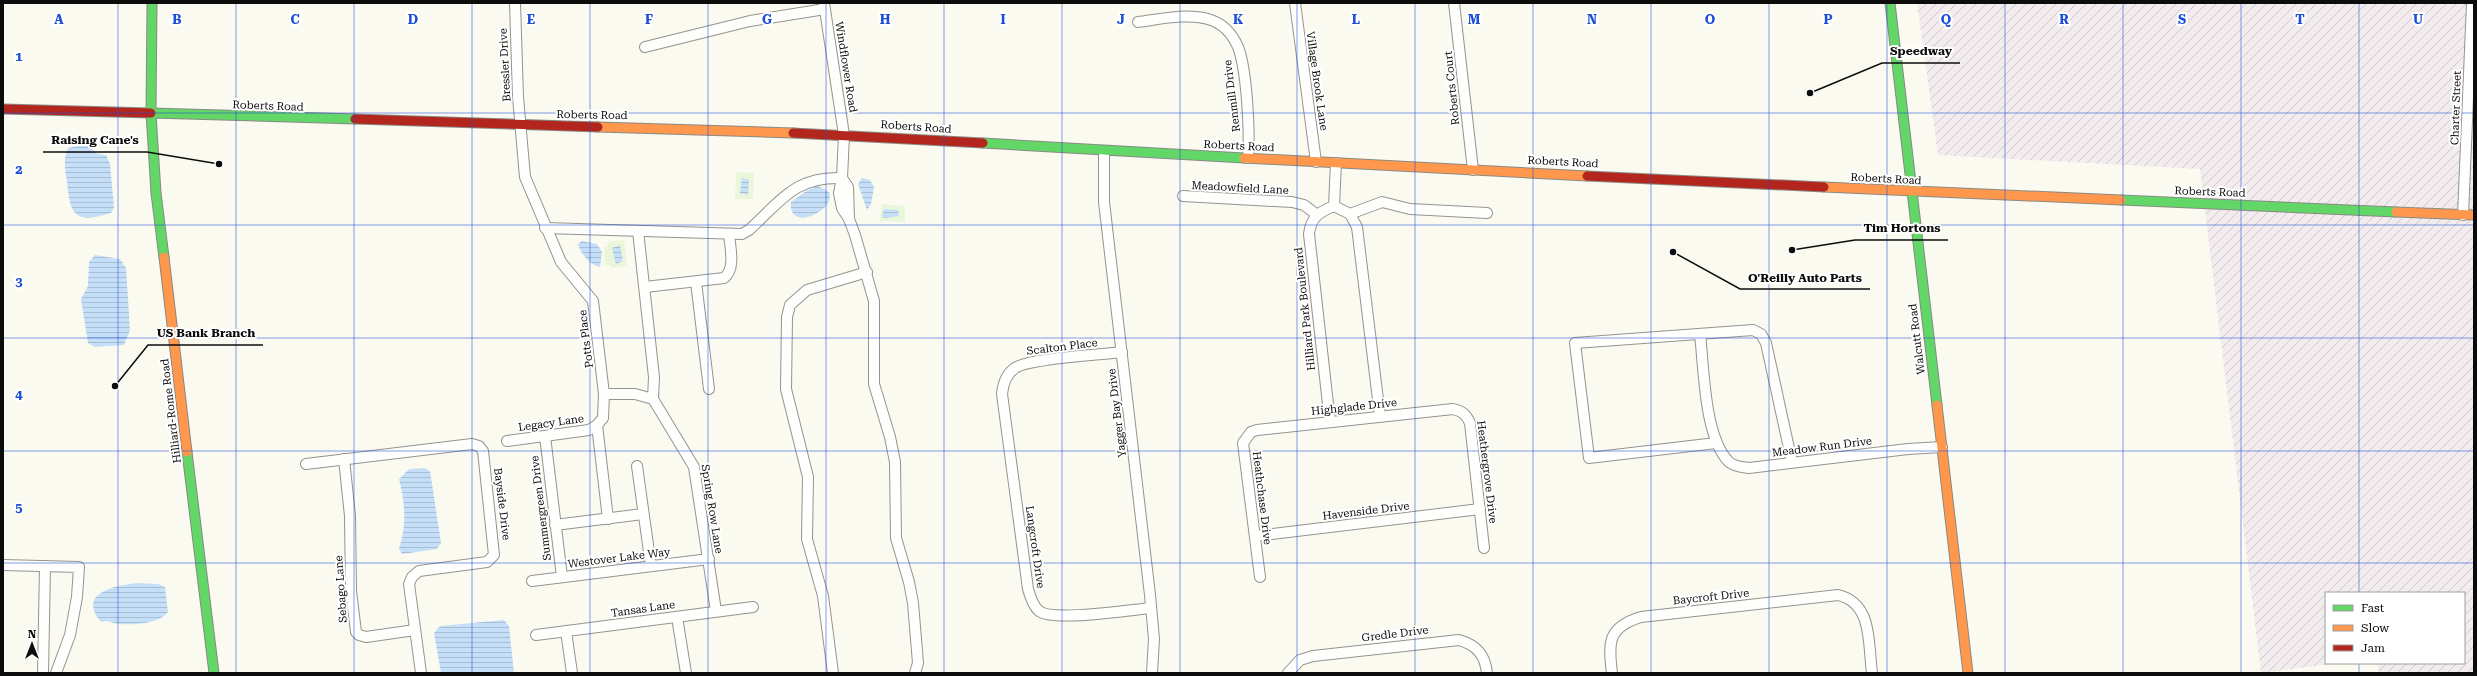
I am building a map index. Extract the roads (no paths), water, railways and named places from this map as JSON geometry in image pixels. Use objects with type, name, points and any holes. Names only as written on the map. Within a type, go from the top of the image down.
[{"type":"main road","name":"Hilliard-Rome Road","points":[[152,3],[151,114],[157,199],[214,673]]},
{"type":"main road","name":"Walcutt Road","points":[[1890,3],[1968,673]]},
{"type":"main road","name":"Roberts Road","points":[[3,109],[844,135],[1104,151],[1912,192],[2474,215]]},
{"type":"street","name":"Bressler Drive","points":[[515,3],[520,125]]},
{"type":"street","name":"Village Brook Lane","points":[[1295,3],[1316,162]]},
{"type":"street","name":"Roberts Court","points":[[1454,3],[1473,170]]},
{"type":"street","name":"Charter Street","points":[[2463,215],[2472,3]]},
{"type":"street","points":[[645,46],[750,21],[824,6]]},
{"type":"street","name":"Windflower Road","points":[[824,6],[844,135],[842,178],[839,193],[842,208],[849,219],[868,272],[874,301],[874,384],[890,437],[895,462],[895,528],[913,603],[918,663],[915,673]]},
{"type":"street","name":"Renmill Drive","points":[[1138,22],[1195,17],[1222,25],[1232,36],[1242,61],[1249,138],[1248,158]]},
{"type":"street","name":"Potts Place","points":[[520,125],[525,177],[545,228],[561,262],[593,301],[604,394],[603,418],[597,425],[608,519]]},
{"type":"street","name":"Yagger Bay Drive","points":[[1104,151],[1104,202],[1152,608],[1154,639],[1152,673]]},
{"type":"street","points":[[1334,206],[1336,163]]},
{"type":"street","points":[[545,228],[729,234],[747,232],[796,187],[804,183],[828,178],[842,178]]},
{"type":"street","name":"Meadowfield Lane","points":[[1183,196],[1292,202],[1304,205],[1316,214]]},
{"type":"street","points":[[1350,214],[1382,202],[1410,209],[1487,213]]},
{"type":"street","points":[[1334,206],[1350,214],[1356,227],[1380,416]]},
{"type":"street","points":[[1316,214],[1334,206]]},
{"type":"street","name":"Hilliard Park Boulevard","points":[[1316,214],[1310,224],[1309,234],[1330,422]]},
{"type":"street","points":[[604,394],[635,394],[653,399],[654,377],[646,287],[638,231]]},
{"type":"street","points":[[646,287],[718,279],[726,276],[730,268],[729,234]]},
{"type":"street","points":[[833,673],[823,596],[808,544],[808,477],[786,389],[787,317],[790,305],[807,290],[868,272]]},
{"type":"street","points":[[696,282],[709,389]]},
{"type":"street","points":[[1716,443],[1589,458],[1575,343],[1753,330],[1761,334],[1766,343],[1792,462]]},
{"type":"street","name":"Meadow Run Drive","points":[[1700,334],[1709,406],[1716,443],[1730,463],[1749,468],[1908,449],[1942,447]]},
{"type":"street","name":"Scalton Place","points":[[1009,373],[1015,367],[1031,362],[1122,352]]},
{"type":"street","name":"Langcroft Drive","points":[[1009,373],[1003,386],[1002,394],[1028,589],[1034,604],[1039,611],[1046,614],[1062,616],[1152,608]]},
{"type":"street","name":"Spring Row Lane","points":[[653,399],[692,460],[709,559],[716,612]]},
{"type":"street","name":"Highglade Drive","points":[[1257,430],[1452,409]]},
{"type":"street","name":"Heathergrove Drive","points":[[1452,409],[1460,410],[1467,416],[1470,423],[1484,548]]},
{"type":"street","name":"Legacy Lane","points":[[507,441],[589,430],[597,425]]},
{"type":"street","name":"Heathchase Drive","points":[[1257,430],[1251,432],[1243,443],[1260,577]]},
{"type":"street","name":"Summergreen Drive","points":[[545,436],[562,577]]},
{"type":"street","name":"Bayside Drive","points":[[306,464],[472,444],[479,446],[483,451],[494,555],[487,562],[419,571],[412,577],[409,584],[421,673]]},
{"type":"street","name":"Sebago Lane","points":[[344,459],[350,516],[351,591],[356,632],[359,635],[366,637],[415,630]]},
{"type":"street","points":[[637,466],[651,566]]},
{"type":"street","name":"Havenside Drive","points":[[1256,536],[1480,509]]},
{"type":"street","points":[[555,525],[643,514]]},
{"type":"street","name":"Westover Lake Way","points":[[532,581],[709,559]]},
{"type":"street","points":[[3,565],[79,567],[77,597],[70,635],[56,673]]},
{"type":"street","points":[[44,673],[45,566]]},
{"type":"street","name":"Baycroft Drive","points":[[1612,673],[1610,653],[1612,637],[1622,624],[1641,617],[1831,596],[1844,597],[1856,603],[1863,613],[1866,623],[1872,673]]},
{"type":"street","name":"Tansas Lane","points":[[536,635],[753,607]]},
{"type":"street","points":[[677,617],[686,673]]},
{"type":"street","points":[[566,631],[572,673]]},
{"type":"street","name":"Gredle Drive","points":[[1290,671],[1300,660],[1313,656],[1459,640],[1477,648],[1484,658],[1487,673]]},
{"type":"water","points":[[89,144],[95,153],[106,155],[110,164],[114,208],[111,213],[89,218],[82,217],[77,214],[70,202],[65,156],[68,148]]},
{"type":"water","points":[[742,178],[749,180],[748,195],[740,193]]},
{"type":"water","points":[[862,178],[870,180],[874,187],[871,204],[867,210],[858,184]]},
{"type":"water","points":[[818,186],[829,192],[830,199],[826,206],[812,216],[796,216],[792,211],[791,202],[806,191]]},
{"type":"water","points":[[884,209],[898,210],[899,216],[884,218],[882,216]]},
{"type":"water","points":[[582,241],[597,244],[602,252],[600,267],[590,262],[583,255],[578,244]]},
{"type":"water","points":[[620,245],[623,261],[616,264],[612,248]]},
{"type":"water","points":[[95,255],[120,259],[126,268],[130,330],[124,345],[95,347],[88,343],[81,299],[88,286],[89,262]]},
{"type":"water","points":[[424,468],[430,471],[441,543],[437,549],[402,554],[399,548],[402,540],[404,514],[403,496],[399,479],[409,469]]},
{"type":"water","points":[[137,583],[158,584],[165,587],[168,612],[159,619],[145,623],[116,624],[108,621],[101,622],[95,612],[93,604],[96,597],[102,592],[110,589]]},
{"type":"water","points":[[504,620],[509,626],[514,673],[441,673],[434,633],[440,626]]},
{"type":"place","name":"Speedway","points":[[1810,93]]},
{"type":"place","name":"Raising Cane's","points":[[219,164]]},
{"type":"place","name":"Tim Hortons","points":[[1792,250]]},
{"type":"place","name":"O'Reilly Auto Parts","points":[[1673,252]]},
{"type":"place","name":"US Bank Branch","points":[[115,386]]}]
